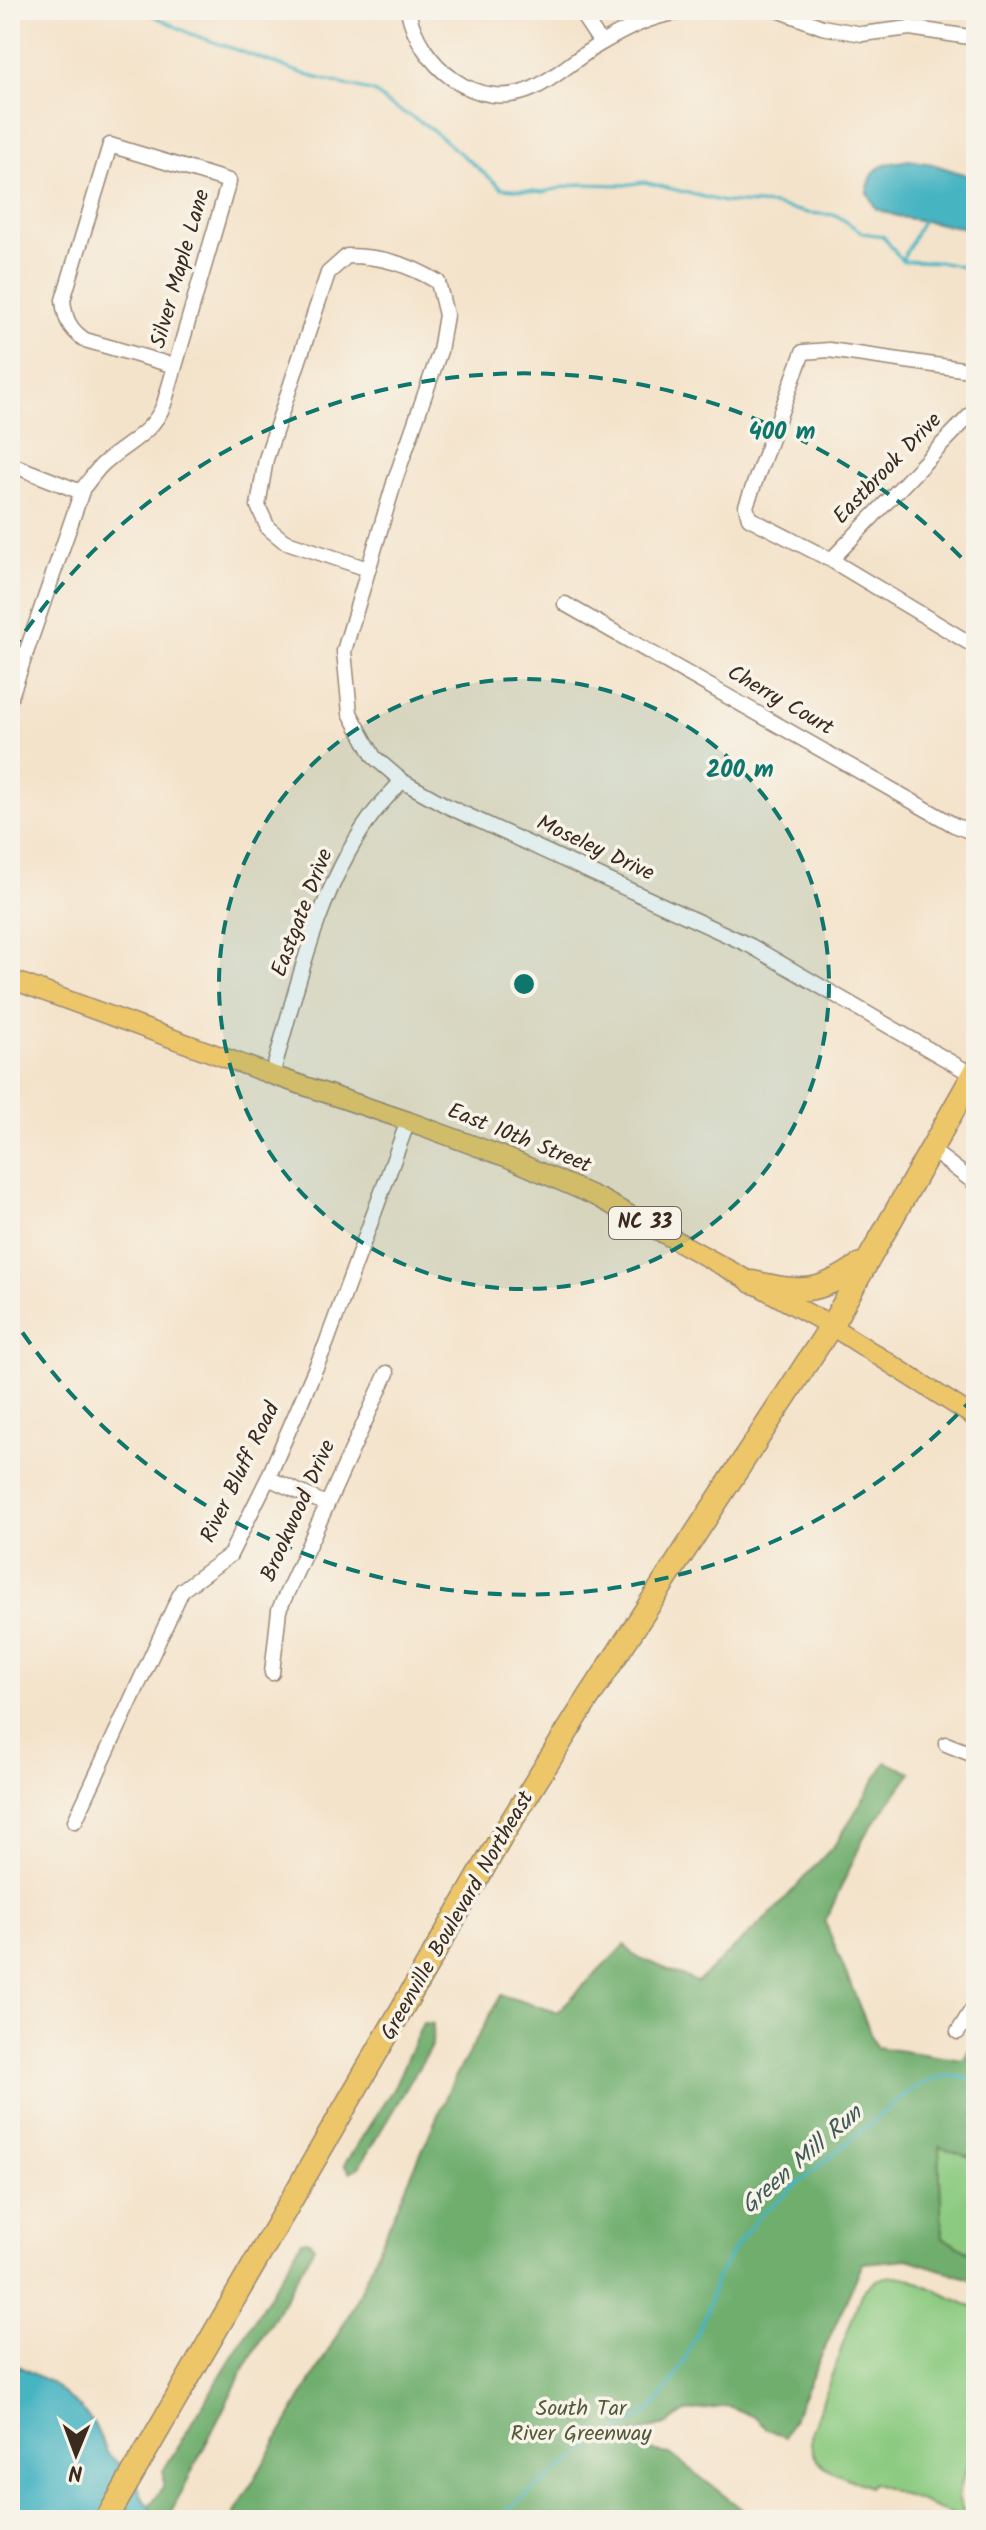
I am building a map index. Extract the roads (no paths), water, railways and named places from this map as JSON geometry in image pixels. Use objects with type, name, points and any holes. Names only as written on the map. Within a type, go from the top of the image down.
[{"type":"highway","name":"Greenville Boulevard Northeast","points":[[106,2520],[502,1836],[831,1326],[974,1073]]},
{"type":"highway","points":[[752,1282],[782,1288],[822,1287],[837,1281],[868,1259]]},
{"type":"main road","name":"East 10th Street","points":[[10,979],[508,1158],[599,1198],[831,1326],[976,1418]]},
{"type":"street","points":[[408,10],[416,39],[443,73],[470,92],[503,95],[532,89],[601,43],[660,16],[697,10]]},
{"type":"street","points":[[579,10],[601,43]]},
{"type":"street","points":[[778,10],[822,27],[862,34],[910,28],[976,38]]},
{"type":"street","points":[[822,27],[827,10]]},
{"type":"street","name":"Silver Maple Lane","points":[[10,699],[81,492],[103,464],[148,431],[160,416],[175,366],[229,181],[110,145],[63,300],[65,317],[73,331],[85,340],[175,366]]},
{"type":"street","name":"Moseley Drive","points":[[368,569],[284,541],[268,528],[258,506],[266,459],[328,273],[347,256],[374,256],[413,267],[438,282],[446,315],[440,351],[394,485],[344,651],[350,713],[374,757],[402,781],[468,816],[751,946],[974,1073]]},
{"type":"street","points":[[976,371],[829,350],[803,352],[746,506],[749,518],[831,560],[976,647]]},
{"type":"street","name":"Eastbrook Drive","points":[[831,560],[976,409]]},
{"type":"street","points":[[10,464],[81,492]]},
{"type":"street","name":"Cherry Court","points":[[565,604],[954,825],[976,834]]},
{"type":"street","name":"Eastgate Drive","points":[[272,1075],[326,902],[370,817],[402,781]]},
{"type":"street","name":"River Bluff Road","points":[[75,1821],[182,1590],[230,1555],[268,1478],[326,1344],[408,1121]]},
{"type":"street","points":[[930,1149],[976,1184]]},
{"type":"street","name":"Brookwood Drive","points":[[272,1673],[279,1610],[387,1373]]},
{"type":"street","points":[[268,1478],[326,1504]]},
{"type":"street","points":[[946,1744],[976,1756]]},
{"type":"street","points":[[958,2032],[976,2003]]},
{"type":"water","points":[[909,160],[976,178],[976,233],[966,228],[900,217],[876,209],[867,192],[872,175],[880,167]]},
{"type":"water","points":[[10,2358],[20,2367],[50,2382],[79,2407],[94,2424],[108,2454],[136,2480],[142,2497],[160,2520],[18,2520],[10,2508]]},
{"type":"waterway","points":[[142,10],[191,34],[310,76],[374,92],[388,104],[426,125],[502,188],[543,192],[579,184],[644,182],[724,202],[774,205],[808,213],[836,215],[863,233],[883,236],[902,261]]},
{"type":"waterway","points":[[902,261],[922,221]]},
{"type":"waterway","points":[[902,261],[939,262],[976,270]]},
{"type":"waterway","name":"Green Mill Run","points":[[493,2520],[583,2453],[651,2410],[674,2381],[705,2317],[715,2282],[731,2253],[759,2216],[907,2093],[940,2077],[966,2078],[976,2082]]},
{"type":"park label","name":"South Tar River Greenway","points":[[581,2422]]}]
